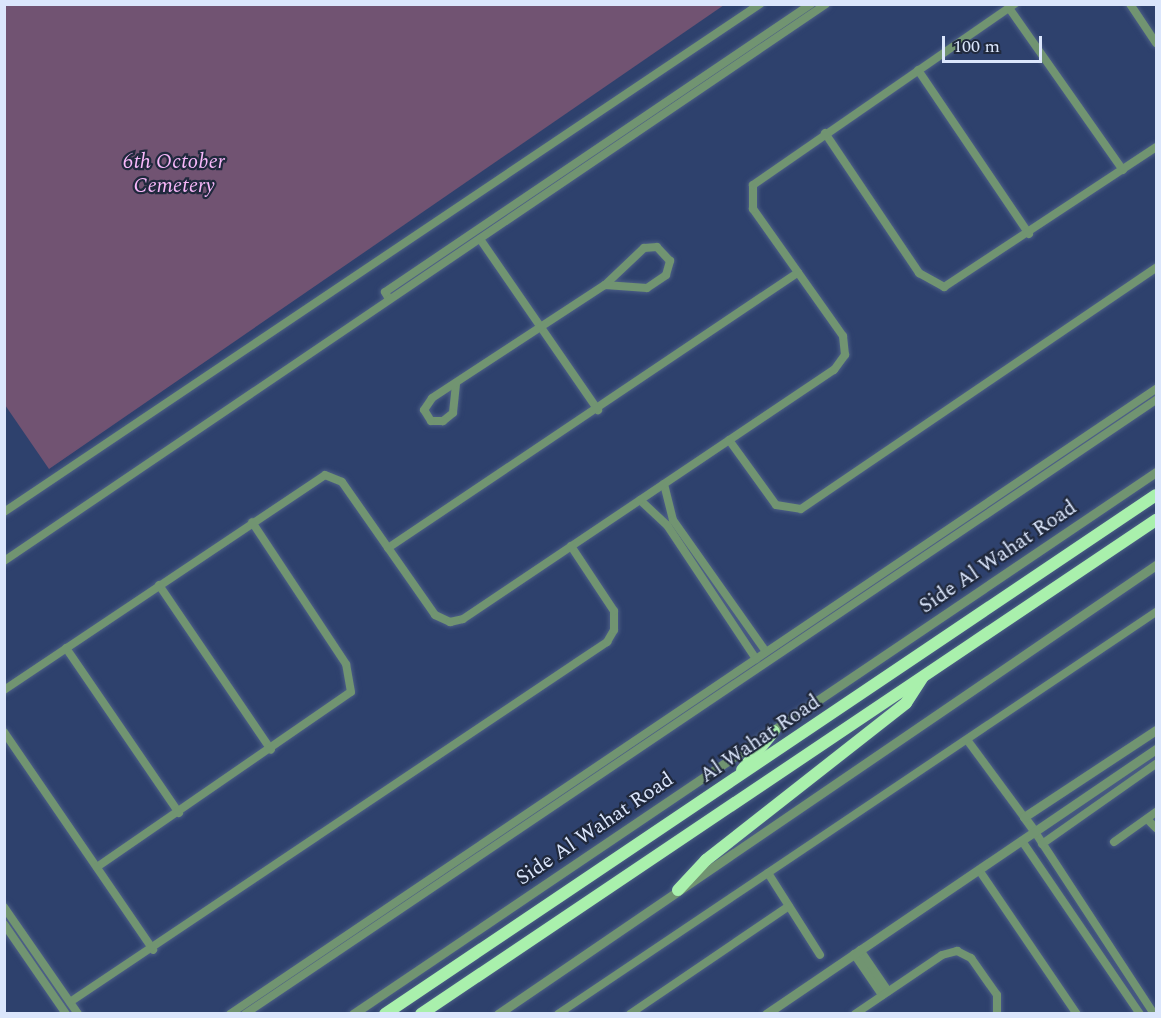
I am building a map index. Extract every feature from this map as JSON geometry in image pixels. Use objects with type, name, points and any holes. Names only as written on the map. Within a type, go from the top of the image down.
[{"type":"highway","name":"Al Wahat Road","points":[[385,1014],[1156,495]]},
{"type":"highway","points":[[1123,518],[1134,525],[1135,534]]},
{"type":"highway","name":"Al Wahat Road","points":[[421,1014],[1156,520]]},
{"type":"highway","points":[[678,890],[706,860],[906,702],[923,676]]},
{"type":"highway","points":[[734,780],[774,731]]},
{"type":"street","points":[[4,512],[760,4]]},
{"type":"street","points":[[4,561],[95,494],[601,151],[811,4]]},
{"type":"street","points":[[387,296],[480,239],[601,151],[826,4]]},
{"type":"street","points":[[1130,4],[1156,43]]},
{"type":"street","points":[[4,690],[252,522],[329,474],[342,482],[429,609],[450,622],[463,619],[729,440],[843,359],[843,336],[753,208],[751,189],[760,176],[1011,6],[1123,170]]},
{"type":"street","points":[[918,70],[1029,234]]},
{"type":"street","points":[[825,133],[928,282],[955,284],[1156,147]]},
{"type":"street","points":[[480,239],[598,410]]},
{"type":"street","points":[[456,384],[453,413],[443,421],[431,421],[424,410],[427,402],[605,285],[644,248],[657,247],[667,255],[670,268],[647,288],[605,285]]},
{"type":"street","points":[[729,440],[771,501],[784,509],[801,509],[1156,268]]},
{"type":"street","points":[[388,548],[598,410],[798,273]]},
{"type":"street","points":[[232,1013],[1156,389]]},
{"type":"street","points":[[245,1014],[1156,400]]},
{"type":"street","name":"Side Al Wahat Road","points":[[353,1014],[1156,472]]},
{"type":"street","points":[[664,484],[673,520],[766,652]]},
{"type":"street","points":[[995,497],[1000,506]]},
{"type":"street","points":[[640,500],[667,525],[756,659]]},
{"type":"street","points":[[97,867],[343,702],[353,678],[252,522]]},
{"type":"street","points":[[70,1002],[153,950],[607,642],[614,630],[614,611],[571,546]]},
{"type":"street","points":[[503,1012],[678,890],[1156,565]]},
{"type":"street","points":[[875,578],[881,586]]},
{"type":"street","points":[[159,585],[271,750]]},
{"type":"street","points":[[558,1014],[968,741],[1156,612]]},
{"type":"street","points":[[66,648],[178,813]]},
{"type":"street","points":[[1024,817],[1156,730]]},
{"type":"street","points":[[4,732],[153,950]]},
{"type":"street","points":[[968,741],[1035,832],[1154,1012]]},
{"type":"street","points":[[766,1014],[1156,749]]},
{"type":"street","points":[[1042,844],[1156,764]]},
{"type":"street","points":[[1114,842],[1156,812]]},
{"type":"street","points":[[1147,819],[1156,828]]},
{"type":"street","points":[[1022,841],[1140,1014]]},
{"type":"street","points":[[979,870],[1077,1014]]},
{"type":"street","points":[[768,873],[820,955]]},
{"type":"street","points":[[417,886],[423,895]]},
{"type":"street","points":[[630,1014],[789,906]]},
{"type":"street","points":[[4,907],[78,1014]]},
{"type":"street","points":[[4,924],[66,1014]]},
{"type":"street","points":[[855,1014],[885,993],[957,951],[971,958],[997,995],[997,1014]]},
{"type":"street","points":[[857,952],[885,993]]},
{"type":"street","points":[[38,972],[46,966]]},
{"type":"green space","name":"6th October Cemetery","points":[[4,5],[724,5],[49,469],[5,405]]}]
